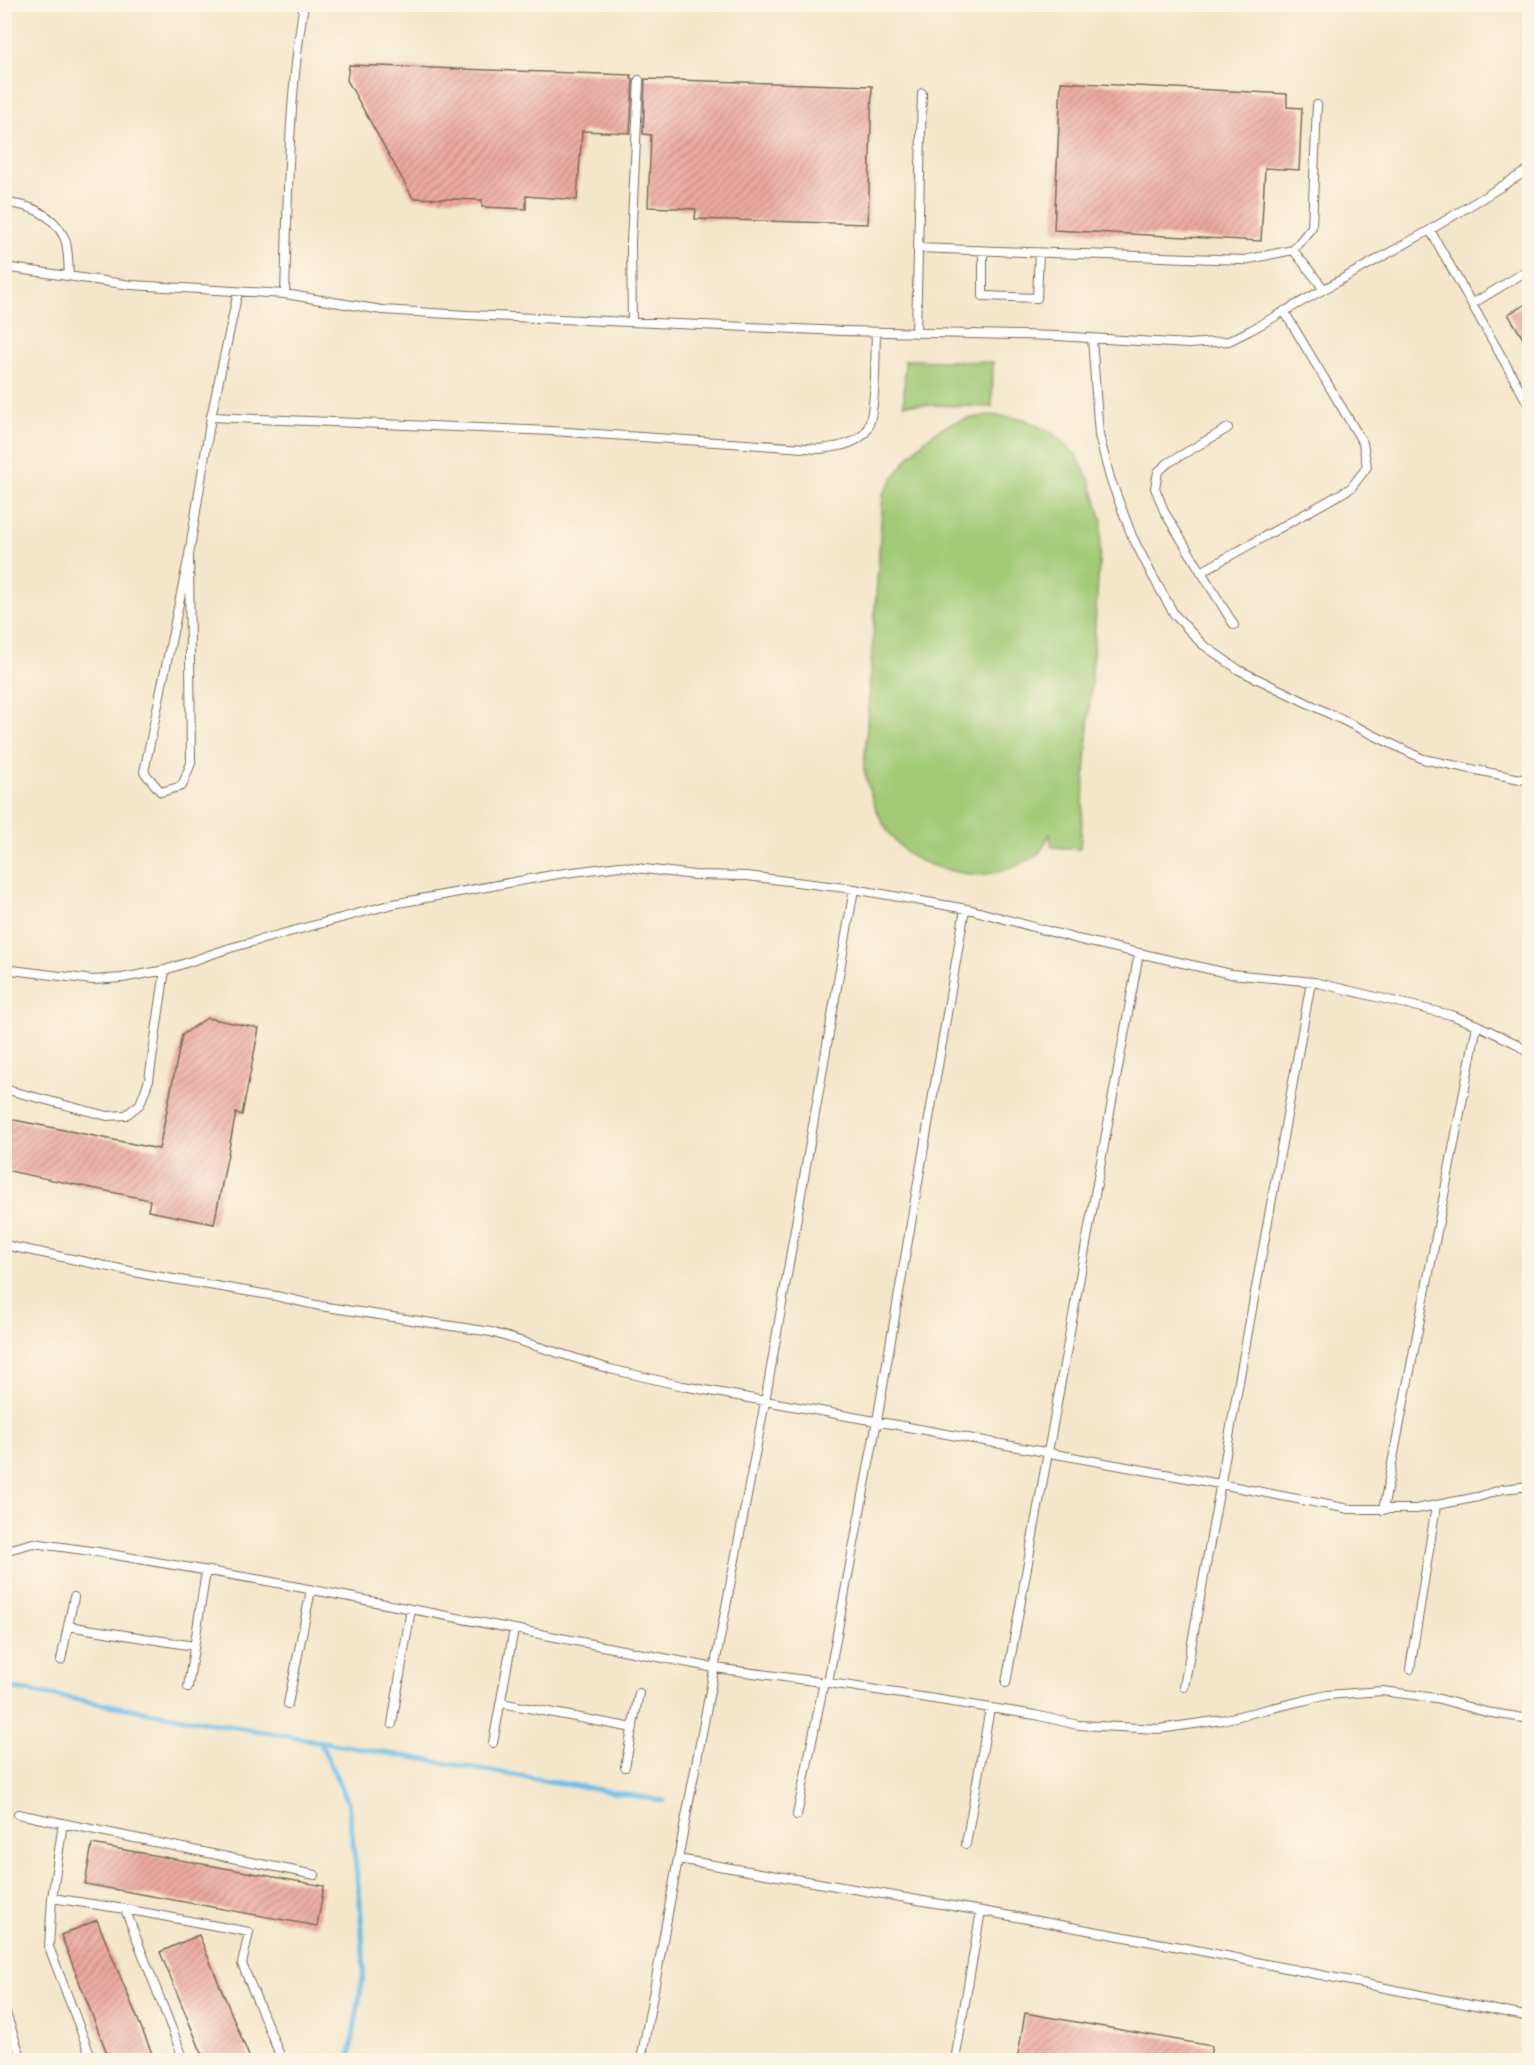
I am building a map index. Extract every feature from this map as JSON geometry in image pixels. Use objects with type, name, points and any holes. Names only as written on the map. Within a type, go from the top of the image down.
[{"type":"lane","points":[[285,294],[290,142],[304,4]]},
{"type":"lane","points":[[632,322],[631,242],[639,80]]},
{"type":"lane","points":[[916,333],[922,93]]},
{"type":"lane","points":[[917,248],[1244,260],[1293,250],[1312,227],[1317,105]]},
{"type":"lane","points":[[4,267],[130,285],[285,294],[382,310],[876,332],[1092,338],[1188,344],[1229,341],[1430,230],[1530,169]]},
{"type":"lane","points":[[4,203],[29,207],[49,216],[65,239],[69,276]]},
{"type":"lane","points":[[1430,230],[1530,407]]},
{"type":"lane","points":[[983,250],[983,296],[1037,298],[1040,253]]},
{"type":"lane","points":[[1293,250],[1324,289]]},
{"type":"lane","points":[[1472,304],[1530,269]]},
{"type":"lane","points":[[189,555],[191,763],[182,786],[161,792],[144,772],[189,555],[211,417],[238,292]]},
{"type":"lane","points":[[1201,572],[1351,489],[1367,467],[1363,443],[1284,311]]},
{"type":"lane","points":[[211,417],[552,431],[820,449],[848,444],[865,433],[872,416],[876,332]]},
{"type":"lane","points":[[1092,338],[1099,435],[1110,478],[1132,536],[1152,575],[1174,614],[1202,644],[1239,670],[1423,759],[1530,781]]},
{"type":"lane","points":[[1228,428],[1168,463],[1158,472],[1155,488],[1165,513],[1234,625]]},
{"type":"lane","points":[[4,969],[93,981],[165,970],[230,948],[393,904],[558,874],[620,866],[694,875],[747,876],[854,889],[964,909],[1077,939],[1231,974],[1311,981],[1420,1007],[1477,1024],[1515,1043],[1530,1054]]},
{"type":"lane","points":[[641,2061],[765,1402],[854,889]]},
{"type":"lane","points":[[798,1815],[877,1421],[964,909]]},
{"type":"lane","points":[[1006,1683],[1139,953]]},
{"type":"lane","points":[[4,1089],[107,1116],[126,1115],[140,1104],[149,1080],[165,970]]},
{"type":"lane","points":[[1184,1687],[1311,981]]},
{"type":"lane","points":[[1383,1510],[1477,1024]]},
{"type":"lane","points":[[4,1245],[149,1275],[276,1296],[320,1306],[491,1332],[609,1369],[765,1402],[1349,1509],[1383,1510],[1436,1506],[1503,1489],[1530,1486]]},
{"type":"lane","points":[[1410,1669],[1436,1506]]},
{"type":"lane","points":[[4,1551],[33,1543],[206,1571],[715,1668],[826,1682],[1035,1715],[1078,1725],[1159,1729],[1222,1720],[1327,1695],[1382,1691],[1436,1698],[1486,1712],[1530,1719]]},
{"type":"lane","points":[[188,1687],[206,1571]]},
{"type":"lane","points":[[288,1704],[311,1590]]},
{"type":"lane","points":[[61,1660],[74,1597]]},
{"type":"lane","points":[[392,1724],[411,1609]]},
{"type":"lane","points":[[68,1626],[194,1646]]},
{"type":"lane","points":[[493,1743],[514,1629]]},
{"type":"lane","points":[[625,1767],[639,1693]]},
{"type":"lane","points":[[501,1703],[633,1728]]},
{"type":"lane","points":[[966,1844],[990,1708]]},
{"type":"lane","points":[[18,1814],[315,1875]]},
{"type":"lane","points":[[63,1823],[52,1898],[49,1947],[92,2061]]},
{"type":"lane","points":[[678,1859],[1196,1950],[1530,2017]]},
{"type":"lane","points":[[52,1898],[249,1932],[242,1964],[282,2061]]},
{"type":"lane","points":[[124,1909],[184,2061]]},
{"type":"lane","points":[[955,2061],[981,1911]]},
{"type":"lane","points":[[4,2008],[22,2061]]},
{"type":"green space","points":[[905,360],[993,362],[992,407],[904,404]]},
{"type":"green space","points":[[991,415],[1024,419],[1054,434],[1075,454],[1090,481],[1102,520],[1080,849],[1052,847],[1050,834],[1038,854],[1020,864],[987,874],[967,874],[931,865],[904,850],[883,823],[864,769],[883,495],[897,472],[915,450],[935,432],[959,421]]},
{"type":"building","points":[[349,65],[631,75],[633,79],[630,133],[582,131],[577,200],[526,196],[526,209],[482,207],[482,200],[413,198],[347,80]]},
{"type":"building","points":[[645,79],[872,86],[868,224],[695,219],[696,209],[648,207],[651,135],[643,134]]},
{"type":"building","points":[[1061,82],[1287,94],[1287,107],[1302,108],[1299,170],[1265,168],[1261,241],[1054,230]]},
{"type":"building","points":[[1530,302],[1530,350],[1508,314]]},
{"type":"building","points":[[207,1018],[259,1028],[242,1115],[236,1113],[214,1224],[148,1211],[150,1200],[4,1170],[4,1118],[159,1149],[182,1035]]},
{"type":"building","points":[[92,1844],[324,1886],[317,1926],[85,1884]]},
{"type":"building","points":[[97,1920],[155,2061],[110,2061],[61,1935]]},
{"type":"building","points":[[199,1935],[251,2061],[205,2061],[160,1952]]},
{"type":"building","points":[[1025,2013],[1212,2046],[1209,2061],[1017,2061]]},
{"type":"waterway","points":[[4,1687],[664,1801]]},
{"type":"waterway","points":[[320,1742],[348,1802],[360,1901],[364,1970],[349,2060]]}]
